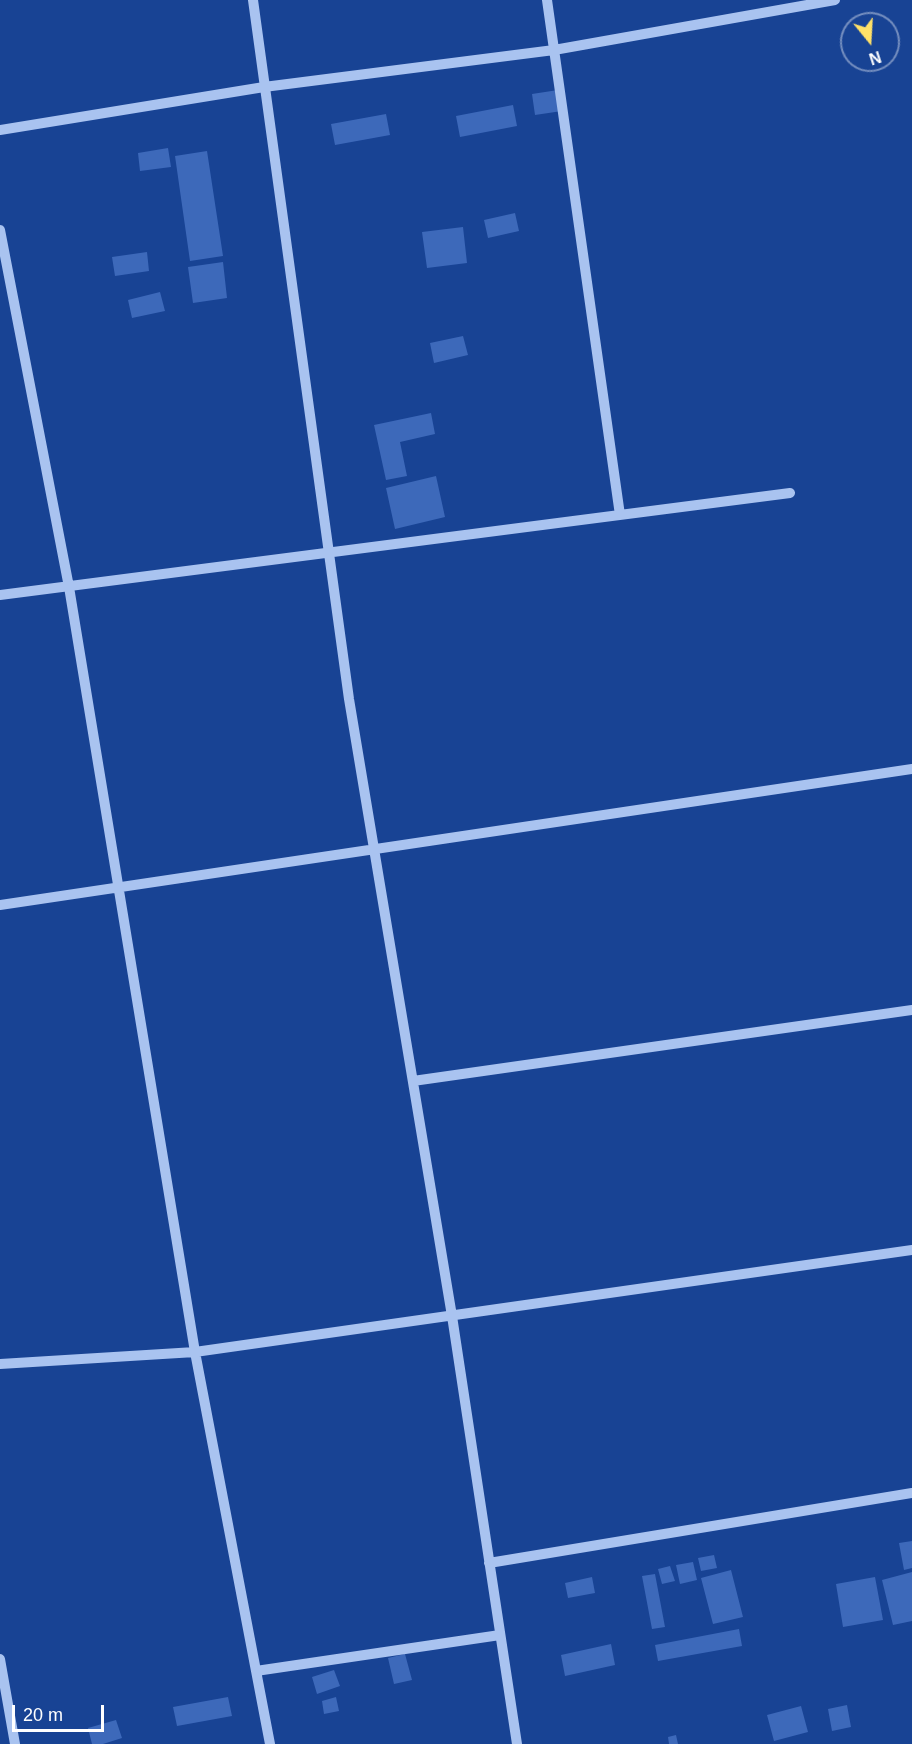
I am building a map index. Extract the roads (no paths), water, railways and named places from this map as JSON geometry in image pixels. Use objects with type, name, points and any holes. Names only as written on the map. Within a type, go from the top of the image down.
[{"type":"street","points":[[253,0],[350,699],[452,1316],[517,1744]]},
{"type":"street","points":[[547,0],[620,515]]},
{"type":"street","points":[[0,130],[264,87],[554,50],[835,0]]},
{"type":"street","points":[[0,230],[69,586],[195,1352],[270,1744]]},
{"type":"street","points":[[0,595],[790,493]]},
{"type":"street","points":[[0,905],[912,769]]},
{"type":"street","points":[[413,1080],[912,1010]]},
{"type":"street","points":[[0,1365],[195,1352],[912,1250]]},
{"type":"street","points":[[489,1563],[912,1493]]},
{"type":"street","points":[[256,1671],[500,1635]]},
{"type":"street","points":[[0,1659],[15,1744]]}]
